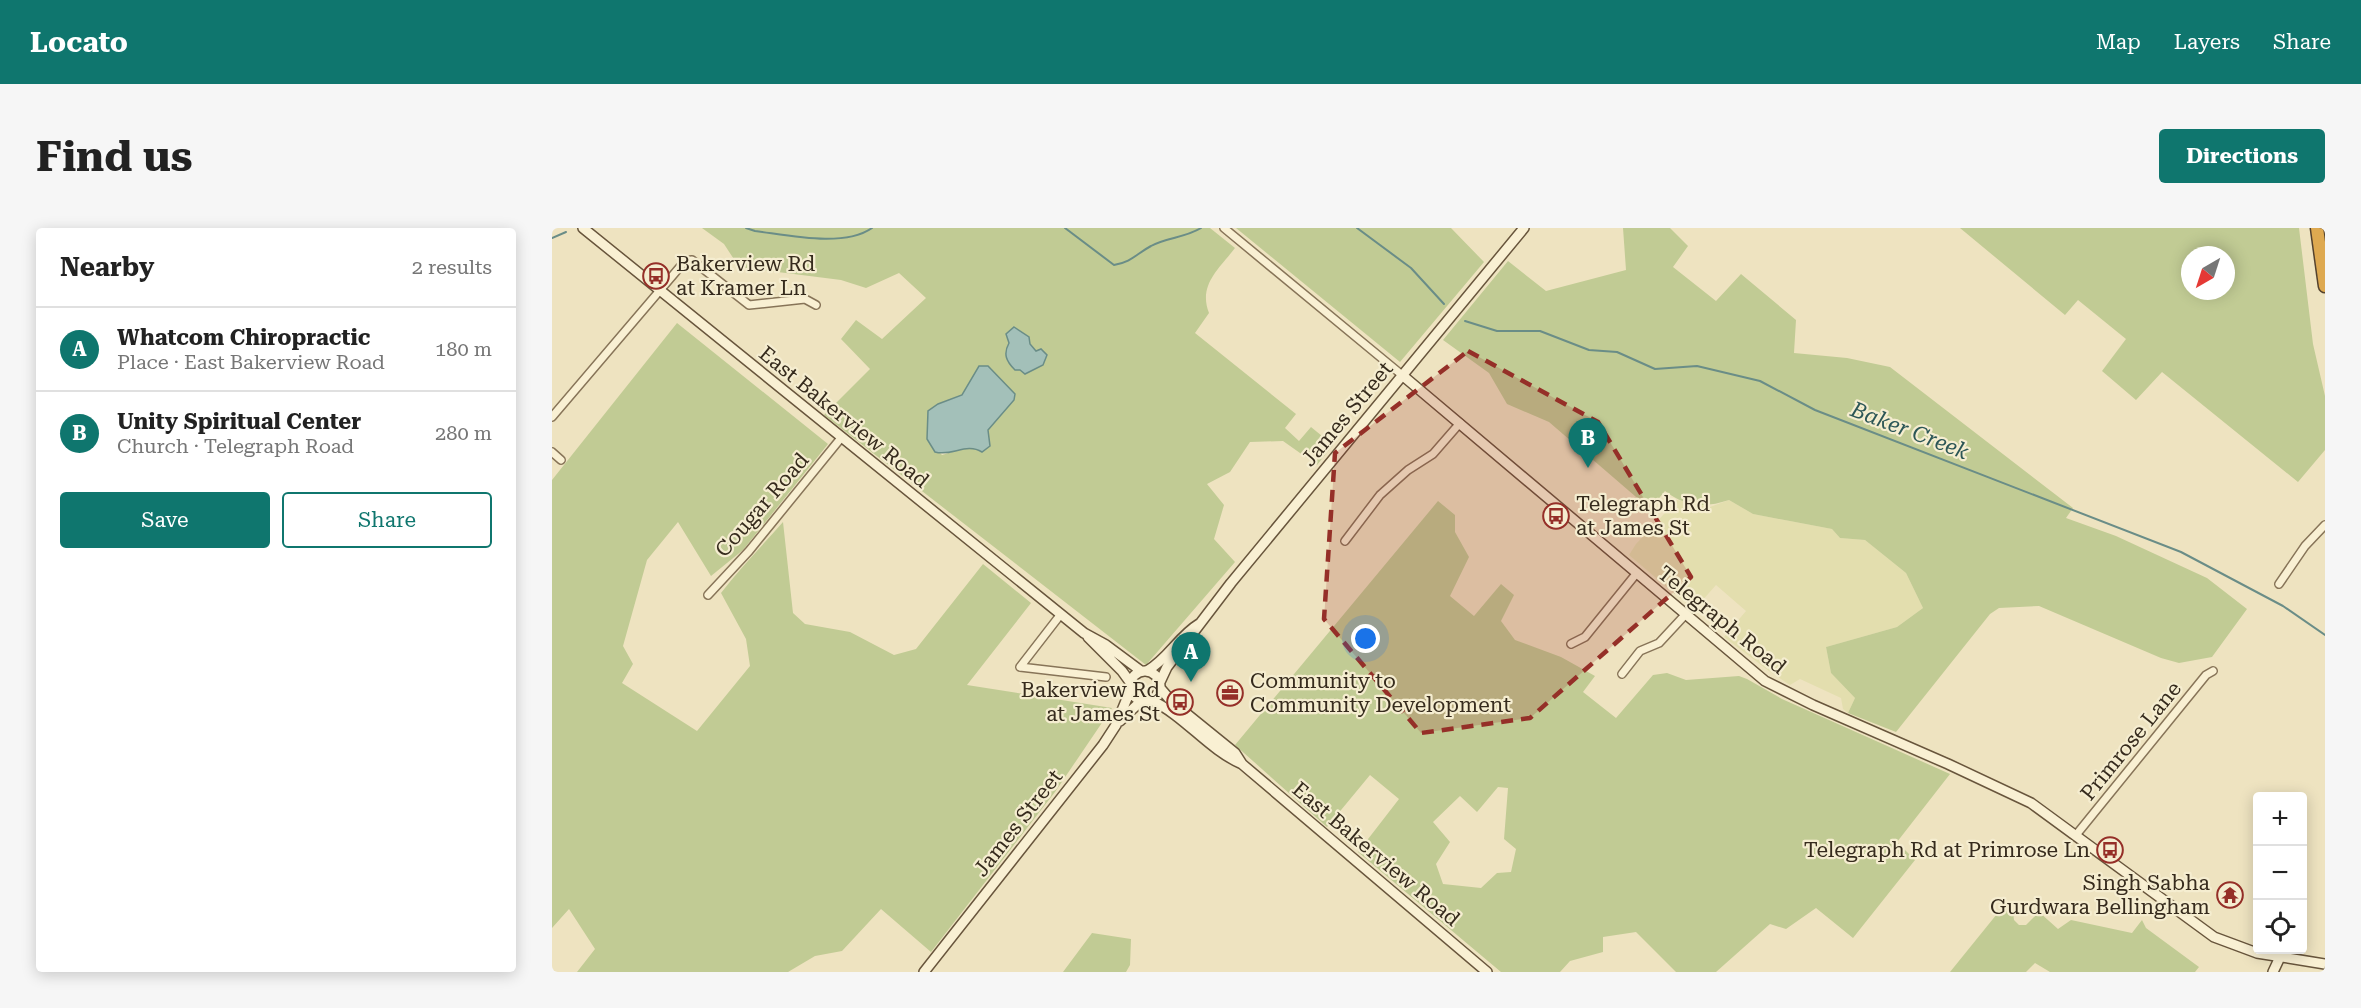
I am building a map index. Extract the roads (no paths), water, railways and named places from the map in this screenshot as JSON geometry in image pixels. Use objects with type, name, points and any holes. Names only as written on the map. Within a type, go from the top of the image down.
[{"type":"highway","points":[[2317,228],[2325,286]]},
{"type":"main road","name":"East Bakerview Road","points":[[583,228],[1084,633],[1122,671],[1130,686]]},
{"type":"main road","name":"James Street","points":[[1160,685],[1167,667],[1195,633],[1199,624],[1524,228]]},
{"type":"main road","name":"Telegraph Road","points":[[1402,375],[1753,672],[1786,693],[2014,794],[2076,835],[2198,928],[2231,945],[2280,957],[2325,964]]},
{"type":"main road","name":"James Street","points":[[1144,671],[1158,665],[1190,629],[1199,624]]},
{"type":"main road","name":"East Bakerview Road","points":[[1084,633],[1106,645],[1128,664],[1144,671]]},
{"type":"main road","points":[[1116,725],[1141,701],[1151,700],[1160,685],[1154,673],[1144,671],[1130,686],[1141,701]]},
{"type":"main road","name":"East Bakerview Road","points":[[1160,685],[1172,702],[1235,753],[1242,764]]},
{"type":"main road","name":"James Street","points":[[924,972],[1116,725],[1130,686]]},
{"type":"main road","name":"East Bakerview Road","points":[[1151,700],[1168,709],[1228,758],[1242,764],[1487,972]]},
{"type":"main road","points":[[2272,972],[2280,957]]},
{"type":"street","name":"Telegraph Road","points":[[1224,228],[1402,375]]},
{"type":"street","points":[[552,417],[679,266],[692,260],[748,305],[805,299],[816,305]]},
{"type":"street","points":[[1345,541],[1380,495],[1408,470],[1433,454],[1460,423]]},
{"type":"street","name":"Cougar Road","points":[[708,595],[749,551],[841,438]]},
{"type":"street","points":[[552,452],[561,459]]},
{"type":"street","points":[[2279,584],[2305,546],[2325,525]]},
{"type":"street","points":[[1571,644],[1585,637],[1636,574]]},
{"type":"street","points":[[1061,614],[1020,667],[1106,677]]},
{"type":"street","points":[[1622,674],[1640,651],[1659,643],[1684,615]]},
{"type":"street","name":"Primrose Lane","points":[[2076,835],[2206,675],[2213,671]]},
{"type":"water","points":[[1014,327],[1029,337],[1030,344],[1036,351],[1041,349],[1047,355],[1043,365],[1025,374],[1020,370],[1015,370],[1006,357],[1009,343],[1006,334]]},
{"type":"water","points":[[979,366],[988,366],[1015,394],[1014,400],[988,430],[990,446],[982,452],[970,448],[947,453],[935,452],[927,439],[928,411],[938,404],[962,395]]},
{"type":"waterway","name":"Baker Creek","points":[[746,228],[799,237],[831,239],[860,234],[872,228]]},
{"type":"waterway","name":"Baker Creek","points":[[1065,228],[1114,265],[1130,260],[1157,243],[1189,234],[1201,228]]},
{"type":"waterway","name":"Baker Creek","points":[[1357,228],[1411,268],[1444,304]]},
{"type":"waterway","name":"Baker Creek","points":[[552,238],[566,232]]},
{"type":"waterway","name":"Baker Creek","points":[[1465,321],[1497,331],[1540,331],[1589,350],[1617,352],[1655,369],[1697,366],[1760,381],[1815,410],[2181,552],[2283,606],[2325,635]]},
{"type":"place","name":"Bakerview Rd at Kramer Ln","points":[[656,276]]},
{"type":"place","name":"Unity Spiritual Center","points":[[1588,468]]},
{"type":"place","name":"Telegraph Rd at James St","points":[[1556,516]]},
{"type":"place","name":"Whatcom Chiropractic","points":[[1191,682]]},
{"type":"place","name":"Community to Community Development","points":[[1230,693]]},
{"type":"place","name":"Bakerview Rd at James St","points":[[1180,702]]},
{"type":"place","name":"Telegraph Rd at Primrose Ln","points":[[2110,850]]},
{"type":"place","name":"Singh Sabha Gurdwara Bellingham","points":[[2230,895]]}]
